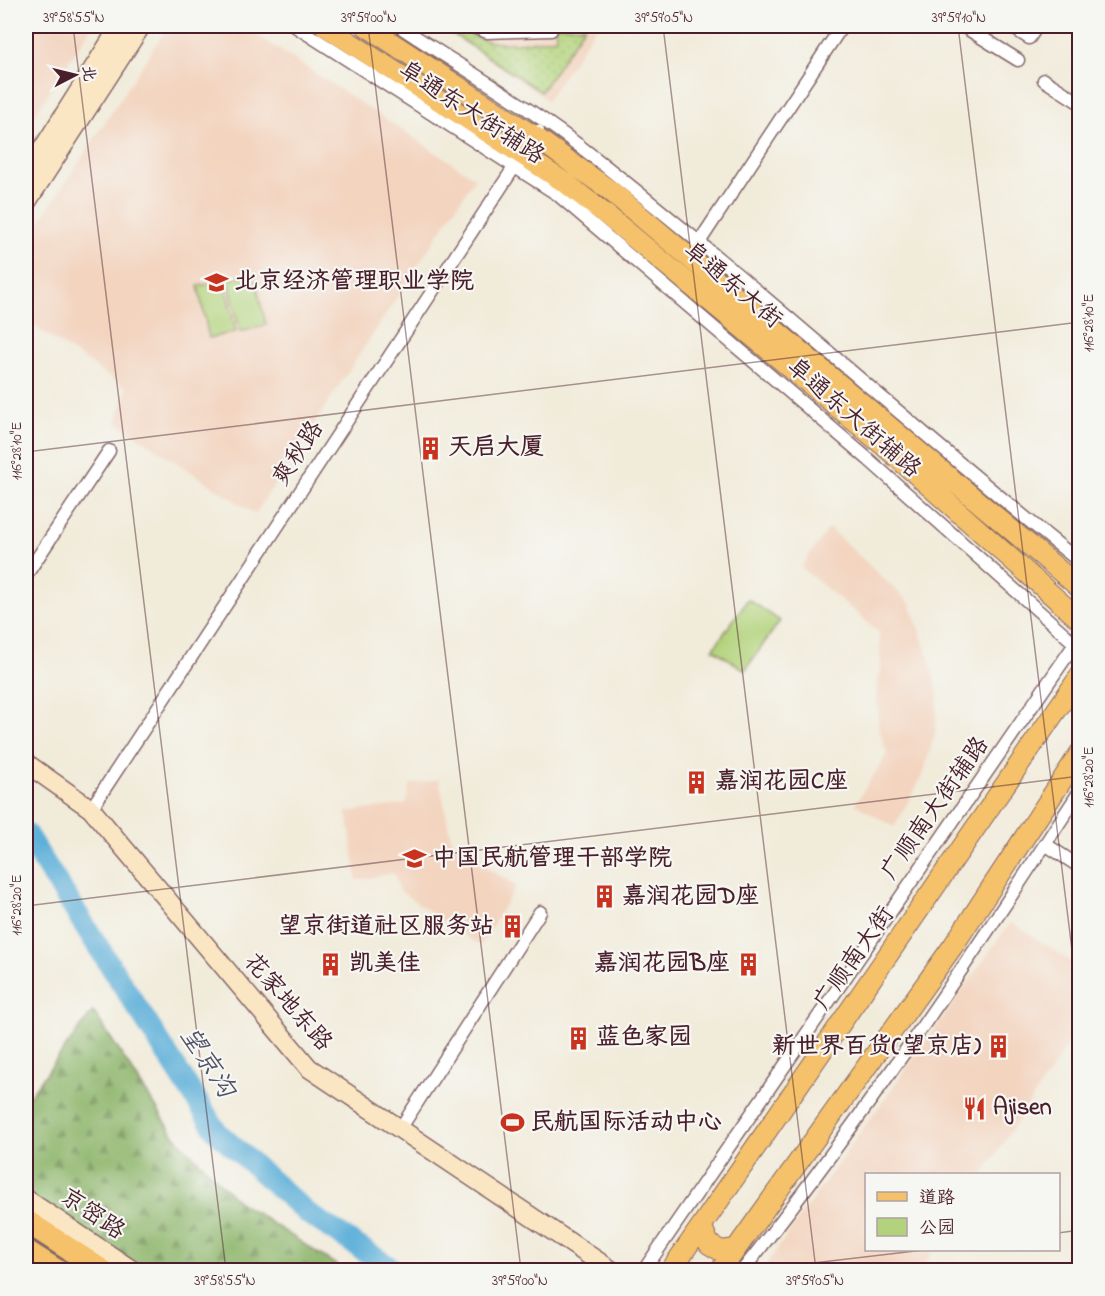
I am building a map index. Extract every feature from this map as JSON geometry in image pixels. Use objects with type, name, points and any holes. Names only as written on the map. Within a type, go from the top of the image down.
[{"type":"highway","points":[[26,1221],[101,1270]]},
{"type":"highway","points":[[26,1251],[56,1270]]},
{"type":"main road","name":"阜通东大街","points":[[325,26],[517,161],[567,184],[684,278],[891,453],[1080,620]]},
{"type":"main road","name":"阜通东大街","points":[[366,26],[539,129],[612,192],[695,249],[1080,588]]},
{"type":"main road","name":"广顺南大街","points":[[671,1270],[1080,676]]},
{"type":"main road","points":[[721,1270],[953,946],[1080,753]]},
{"type":"main road","points":[[702,1227],[710,1244],[721,1251],[736,1249]]},
{"type":"street","points":[[26,175],[120,26]]},
{"type":"street","points":[[26,203],[141,26]]},
{"type":"street","name":"阜通东大街辅路","points":[[295,26],[517,161],[868,459],[1078,643]]},
{"type":"street","name":"阜通东大街辅路","points":[[402,26],[539,129]]},
{"type":"street","points":[[471,26],[487,32],[551,30]]},
{"type":"street","points":[[695,249],[842,26]]},
{"type":"street","points":[[963,26],[1018,60]]},
{"type":"street","points":[[1010,26],[1029,38],[1037,26]]},
{"type":"street","points":[[1044,80],[1080,103]]},
{"type":"street","name":"爽秋路","points":[[91,809],[539,129]]},
{"type":"street","name":"阜通东大街辅路","points":[[695,249],[903,413],[1008,505],[1080,562]]},
{"type":"street","points":[[26,575],[30,559],[109,451]]},
{"type":"street","name":"广顺南大街辅路","points":[[644,1270],[1078,643]]},
{"type":"street","name":"花家地东路","points":[[26,763],[91,809],[309,1068],[612,1270]]},
{"type":"street","points":[[743,1270],[800,1198],[971,957],[1080,791]]},
{"type":"street","points":[[1045,844],[1080,867]]},
{"type":"street","points":[[400,1129],[540,912]]},
{"type":"street","name":"京密路","points":[[26,1199],[132,1270]]},
{"type":"street","points":[[26,1266],[32,1270]]},
{"type":"shaded area","points":[[26,26],[92,26],[26,128]]},
{"type":"shaded area","name":"北京经济管理职业学院","points":[[168,26],[243,26],[475,178],[255,514],[116,422],[127,388],[26,321],[26,243]]},
{"type":"shaded area","points":[[441,26],[597,26],[547,100]]},
{"type":"shaded area","points":[[829,528],[910,603],[931,665],[938,696],[935,733],[923,775],[894,827],[855,804],[887,754],[879,729],[876,691],[881,665],[879,632],[801,567]]},
{"type":"shaded area","name":"中国民航管理干部学院","points":[[439,779],[452,844],[516,886],[480,946],[400,891],[394,873],[357,880],[347,812],[406,804],[410,785]]},
{"type":"shaded area","points":[[1011,922],[1079,967],[1079,1027],[984,1173],[865,1173],[865,1251],[933,1251],[921,1270],[762,1270]]},
{"type":"green space","points":[[454,26],[463,26],[482,39],[519,43],[556,38],[555,26],[585,26],[541,92],[450,32]]},
{"type":"green space","points":[[254,274],[266,325],[240,332],[228,279]]},
{"type":"green space","points":[[224,281],[236,332],[209,338],[198,286]]},
{"type":"green space","points":[[748,599],[780,621],[745,670],[713,649]]},
{"type":"green space","points":[[93,1011],[176,1138],[239,1202],[344,1270],[116,1270],[26,1210],[26,1100]]},
{"type":"waterway","name":"望京沟","points":[[26,834],[217,1132],[307,1213],[394,1270]]},
{"type":"place","name":"北京经济管理职业学院","points":[[216,282]]},
{"type":"place","name":"天启大厦","points":[[430,448]]},
{"type":"place","name":"嘉润花园C座","points":[[697,782]]},
{"type":"place","name":"中国民航管理干部学院","points":[[414,859]]},
{"type":"place","name":"嘉润花园D座","points":[[604,897]]},
{"type":"place","name":"望京街道社区服务站","points":[[512,927]]},
{"type":"place","name":"凯美佳","points":[[331,964]]},
{"type":"place","name":"嘉润花园B座","points":[[748,964]]},
{"type":"place","name":"蓝色家园","points":[[578,1038]]},
{"type":"place","name":"新世界百货(望京店)","points":[[999,1047]]},
{"type":"place","name":"Ajisen","points":[[975,1108]]},
{"type":"place","name":"民航国际活动中心","points":[[512,1123]]}]
